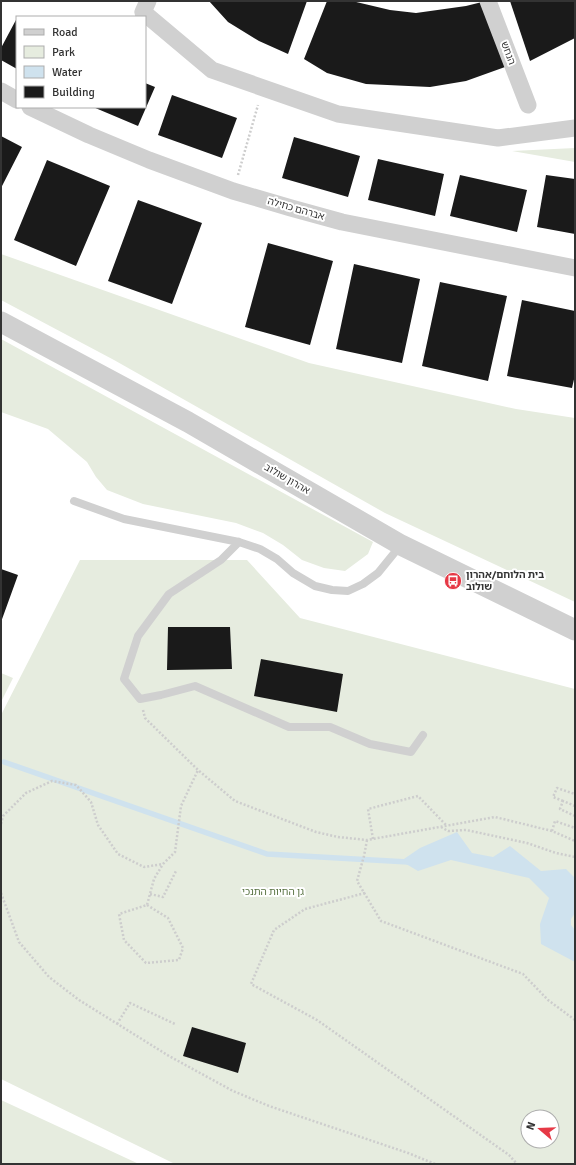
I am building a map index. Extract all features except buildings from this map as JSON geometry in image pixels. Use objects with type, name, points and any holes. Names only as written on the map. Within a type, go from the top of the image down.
[{"type":"street","points":[[148,1],[143,12],[212,70],[338,114],[498,138],[575,128]]},
{"type":"street","name":"הנחש","points":[[488,1],[528,105]]},
{"type":"street","points":[[1,91],[16,99]]},
{"type":"street","name":"אברהם כחילה","points":[[32,108],[129,152],[233,190],[291,208],[342,222],[575,268]]},
{"type":"street","name":"אהרון שולוב","points":[[1,322],[188,422],[401,545],[575,630]]},
{"type":"lane","points":[[74,501],[124,519],[239,542],[260,549],[277,560],[292,573],[314,586],[332,590],[348,591],[363,584],[378,573],[401,545]]},
{"type":"lane","points":[[239,542],[221,560],[169,594],[138,636],[124,679],[140,699],[195,686],[289,727],[330,726],[370,744],[412,752],[423,735]]},
{"type":"path","points":[[233,190],[263,88]]},
{"type":"path","points":[[140,699],[145,718],[198,770],[235,801],[316,832],[338,837],[367,840],[495,817],[552,831],[575,841]]},
{"type":"path","points":[[147,905],[154,879],[163,864],[175,852],[181,806],[198,770]]},
{"type":"path","points":[[1,824],[2,816],[26,793],[52,781],[76,785],[91,802],[98,824],[118,854],[144,868],[163,864]]},
{"type":"path","points":[[575,794],[557,788],[553,797],[575,806]]},
{"type":"path","points":[[373,839],[368,809],[418,796],[447,826]]},
{"type":"path","points":[[562,801],[560,809],[575,816]]},
{"type":"path","points":[[552,831],[555,821],[575,828]]},
{"type":"path","points":[[440,827],[448,830],[466,830],[527,843],[556,853],[575,857]]},
{"type":"path","points":[[367,840],[357,881],[381,921],[523,974],[548,1000],[575,1020]]},
{"type":"path","points":[[150,894],[163,897],[176,871]]},
{"type":"path","points":[[1,893],[19,942],[49,977],[79,1000],[117,1024],[169,1056],[232,1091],[269,1106],[408,1152],[436,1164]]},
{"type":"path","points":[[365,893],[305,909],[274,930],[251,984],[317,1020],[509,1155],[518,1164]]},
{"type":"path","points":[[147,905],[168,918],[183,948],[179,960],[146,963],[124,940],[119,914],[147,905]]},
{"type":"path","points":[[117,1024],[130,1003],[175,1024]]},
{"type":"green space","points":[[575,148],[575,162],[512,151]]},
{"type":"green space","points":[[1,254],[309,363],[516,409],[575,418],[575,602],[385,513],[114,360],[1,300]]},
{"type":"green space","points":[[1,339],[373,542],[368,554],[345,571],[324,568],[302,560],[283,545],[263,533],[236,523],[143,504],[107,490],[96,477],[87,462],[48,429],[1,412]]},
{"type":"green space","name":"גן החיות התנכי","points":[[80,560],[247,560],[300,618],[575,689],[575,1164],[175,1164],[1,1079],[1,715]]},
{"type":"green space","points":[[1,673],[13,678],[1,702]]},
{"type":"green space","points":[[1,1100],[139,1164],[1,1164]]},
{"type":"water","points":[[457,832],[472,853],[493,857],[510,846],[541,871],[566,869],[575,878],[575,913],[571,919],[571,925],[575,930],[575,962],[541,944],[540,924],[549,898],[529,878],[451,860],[418,871],[401,861],[420,848]]},
{"type":"waterway","points":[[4,762],[267,854],[408,862]]},
{"type":"place","name":"בית הלוחם/אהרון שולוב","points":[[453,581]]}]
